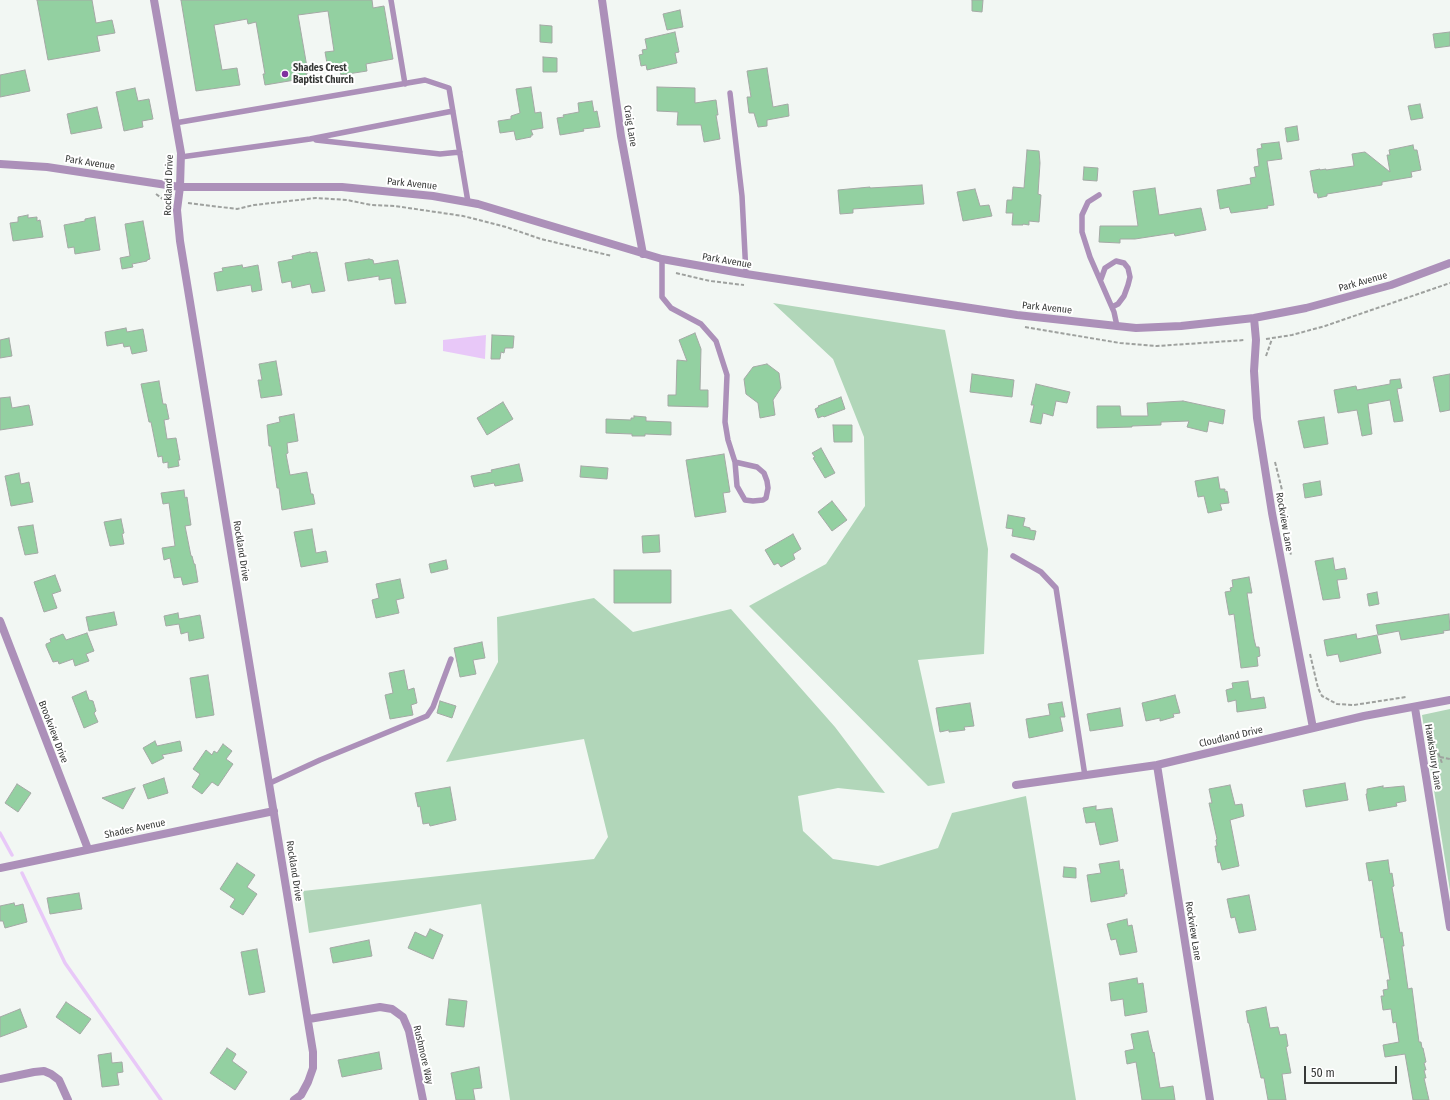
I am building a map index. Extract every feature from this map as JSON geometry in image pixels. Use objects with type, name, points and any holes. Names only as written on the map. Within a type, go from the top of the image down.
[{"type":"street","name":"Rockland Drive","points":[[154,0],[181,157],[180,187],[177,210],[180,241],[270,783],[292,929],[314,1052],[313,1068],[308,1082],[301,1095],[294,1100]]},
{"type":"street","name":"Craig Lane","points":[[602,0],[621,136],[643,254]]},
{"type":"street","name":"Park Avenue","points":[[0,164],[47,167],[180,187],[342,187],[433,196],[478,204],[662,259],[746,274],[1017,315],[1136,328],[1181,326],[1254,318],[1306,308],[1391,285],[1450,262]]},
{"type":"street","name":"Rockview Lane","points":[[1254,318],[1256,340],[1254,371],[1257,418],[1272,513],[1313,728]]},
{"type":"street","name":"Brookview Drive","points":[[0,621],[88,848]]},
{"type":"street","name":"Cloudland Drive","points":[[1016,785],[1157,765],[1364,716],[1450,700]]},
{"type":"street","name":"Hawksbury Lane","points":[[1418,707],[1450,927]]},
{"type":"street","name":"Rockview Lane","points":[[1157,765],[1210,1100]]},
{"type":"street","name":"Shades Avenue","points":[[0,868],[88,848],[274,811]]},
{"type":"street","name":"Rushmore Way","points":[[309,1019],[380,1008],[392,1009],[403,1017],[409,1031],[422,1100]]},
{"type":"street","points":[[0,1079],[44,1071],[59,1080],[68,1100]]},
{"type":"lane","points":[[391,0],[405,84]]},
{"type":"lane","points":[[175,123],[426,80],[449,88],[468,202]]},
{"type":"lane","points":[[730,93],[742,196],[746,274]]},
{"type":"lane","points":[[181,157],[310,139],[453,111]]},
{"type":"lane","points":[[310,139],[440,154],[460,152]]},
{"type":"lane","points":[[1099,195],[1088,202],[1082,215],[1082,232],[1090,257],[1101,279],[1112,308],[1117,326]]},
{"type":"lane","points":[[662,259],[662,297],[671,308],[701,324],[716,341],[727,376],[725,422],[728,440],[735,462],[736,486],[745,500],[753,501],[763,500],[766,498],[767,481],[764,473],[757,467],[735,462]]},
{"type":"lane","points":[[1101,279],[1105,268],[1116,261],[1124,262],[1128,268],[1130,277],[1126,290],[1118,304],[1112,308]]},
{"type":"lane","points":[[1013,556],[1040,572],[1056,588],[1085,776]]},
{"type":"lane","points":[[270,783],[320,760],[426,716],[433,707],[451,659]]},
{"type":"path","points":[[1265,357],[1272,338]]},
{"type":"path","points":[[1275,462],[1282,490],[1292,556]]},
{"type":"path","points":[[1310,649],[1318,688],[1322,696],[1337,704],[1354,705],[1410,696],[1418,707]]},
{"type":"path","points":[[1429,733],[1442,763]]},
{"type":"path","points":[[1440,757],[1450,759]]},
{"type":"green space","points":[[773,303],[945,330],[988,549],[984,654],[918,660],[945,783],[928,786],[749,606],[826,564],[865,506],[864,437],[833,359]]},
{"type":"green space","points":[[594,598],[633,632],[731,609],[835,727],[885,793],[838,788],[798,796],[803,831],[833,859],[878,866],[938,848],[952,813],[1026,796],[1076,1100],[510,1100],[481,904],[309,933],[303,891],[594,859],[608,837],[584,739],[446,762],[498,662],[497,617]]},
{"type":"green space","points":[[1450,709],[1450,891],[1422,715]]},
{"type":"shaded area","points":[[486,335],[485,359],[443,351],[443,340]]},
{"type":"building","points":[[37,0],[92,0],[96,23],[112,20],[115,33],[97,36],[100,51],[48,60]]},
{"type":"building","points":[[181,0],[372,0],[373,8],[384,6],[393,59],[366,64],[367,71],[341,75],[339,67],[328,69],[325,52],[334,51],[328,11],[298,15],[308,73],[306,73],[307,78],[265,85],[263,74],[265,74],[256,22],[248,24],[247,19],[214,25],[222,70],[237,68],[240,85],[196,91]]},
{"type":"building","points":[[972,0],[983,0],[982,12],[972,11]]},
{"type":"building","points":[[680,10],[683,27],[667,30],[663,14]]},
{"type":"building","points":[[540,25],[552,26],[552,43],[540,42]]},
{"type":"building","points":[[675,32],[679,52],[675,53],[677,63],[647,70],[646,65],[641,66],[639,55],[643,54],[642,50],[647,49],[645,39]]},
{"type":"building","points":[[1450,32],[1450,46],[1435,48],[1433,34]]},
{"type":"building","points":[[543,57],[557,58],[557,72],[543,72]]},
{"type":"building","points":[[767,68],[773,107],[788,104],[789,116],[767,120],[767,126],[758,127],[754,113],[749,113],[747,97],[751,97],[747,71]]},
{"type":"building","points":[[25,70],[30,91],[0,97],[0,75]]},
{"type":"building","points":[[531,87],[535,113],[541,112],[543,128],[531,130],[533,135],[531,135],[531,137],[516,140],[514,131],[500,133],[498,121],[511,119],[511,116],[520,113],[516,89]]},
{"type":"building","points":[[657,87],[695,88],[695,103],[716,100],[718,115],[716,115],[720,139],[704,142],[701,125],[677,125],[678,112],[657,111]]},
{"type":"building","points":[[135,88],[138,101],[149,99],[153,119],[142,121],[143,127],[124,131],[116,92]]},
{"type":"building","points":[[592,101],[594,112],[597,111],[600,127],[583,129],[584,131],[560,135],[557,118],[564,117],[563,115],[579,112],[578,103]]},
{"type":"building","points":[[1420,104],[1423,118],[1411,120],[1408,106]]},
{"type":"building","points":[[97,107],[102,128],[71,134],[67,114]]},
{"type":"building","points":[[1297,126],[1299,140],[1287,142],[1285,128]]},
{"type":"building","points":[[1279,142],[1282,159],[1267,161],[1274,205],[1267,206],[1268,208],[1231,213],[1229,207],[1220,209],[1217,190],[1251,184],[1250,178],[1256,177],[1254,167],[1259,166],[1257,149],[1262,148],[1261,144]]},
{"type":"building","points":[[1413,145],[1414,150],[1417,150],[1421,170],[1411,172],[1412,177],[1382,182],[1382,185],[1327,194],[1327,196],[1318,198],[1317,193],[1314,193],[1310,171],[1354,166],[1352,154],[1365,152],[1390,172],[1387,155],[1390,155],[1389,150]]},
{"type":"building","points":[[1027,150],[1039,151],[1040,163],[1038,194],[1041,195],[1039,222],[1029,221],[1029,225],[1012,225],[1013,213],[1006,213],[1007,200],[1012,200],[1013,187],[1024,188]]},
{"type":"building","points":[[1084,167],[1098,168],[1097,181],[1083,180]]},
{"type":"building","points":[[922,185],[924,204],[853,209],[853,213],[840,214],[838,190]]},
{"type":"building","points":[[1155,188],[1159,215],[1201,208],[1206,230],[1175,236],[1174,233],[1135,239],[1120,239],[1120,243],[1099,242],[1100,226],[1138,226],[1133,191]]},
{"type":"building","points":[[975,189],[980,206],[989,205],[992,216],[963,221],[957,192]]},
{"type":"building","points":[[28,215],[28,218],[37,217],[37,221],[40,220],[43,237],[13,241],[10,223],[18,222],[18,217]]},
{"type":"building","points":[[95,217],[100,250],[75,254],[74,247],[68,248],[64,225],[85,221],[85,219]]},
{"type":"building","points":[[143,221],[150,259],[132,264],[133,267],[122,269],[120,258],[130,256],[125,224]]},
{"type":"building","points":[[317,252],[325,291],[312,293],[310,284],[292,288],[291,281],[282,283],[278,262],[293,259],[292,256]]},
{"type":"building","points":[[369,259],[373,260],[374,264],[398,260],[406,303],[395,304],[391,278],[379,280],[379,276],[348,281],[345,263]]},
{"type":"building","points":[[242,265],[243,268],[258,265],[262,290],[252,292],[251,285],[217,291],[214,273],[223,271],[222,268]]},
{"type":"building","points":[[126,328],[127,332],[143,329],[147,351],[132,354],[130,346],[124,347],[123,343],[107,346],[105,332]]},
{"type":"building","points":[[695,333],[701,349],[700,390],[708,390],[708,407],[668,406],[668,395],[676,395],[677,360],[687,361],[679,340]]},
{"type":"building","points":[[492,335],[514,336],[513,348],[505,348],[504,353],[501,352],[500,359],[491,359]]},
{"type":"building","points":[[9,338],[12,356],[0,358],[0,340]]},
{"type":"building","points":[[276,361],[282,395],[261,398],[258,380],[262,380],[259,364]]},
{"type":"building","points":[[767,364],[779,373],[781,388],[773,400],[775,415],[760,418],[758,403],[746,394],[744,379],[753,367]]},
{"type":"building","points":[[972,374],[1014,380],[1012,397],[970,392]]},
{"type":"building","points":[[1450,374],[1450,410],[1440,412],[1433,377]]},
{"type":"building","points":[[1400,379],[1402,388],[1397,389],[1403,421],[1394,422],[1390,400],[1368,404],[1372,434],[1362,436],[1357,410],[1338,413],[1334,390],[1356,386],[1357,390],[1390,384],[1390,380]]},
{"type":"building","points":[[159,381],[163,404],[166,404],[169,419],[164,420],[167,439],[176,438],[180,460],[178,460],[179,466],[168,468],[168,462],[163,463],[162,456],[158,457],[141,384]]},
{"type":"building","points":[[1036,384],[1070,392],[1067,403],[1056,401],[1053,416],[1043,413],[1041,424],[1030,422],[1034,405],[1031,405]]},
{"type":"building","points":[[10,397],[12,408],[29,405],[33,425],[0,430],[0,398]]},
{"type":"building","points":[[841,397],[845,409],[818,418],[815,409],[819,407],[818,406]]},
{"type":"building","points":[[1183,401],[1225,410],[1223,424],[1209,421],[1207,432],[1187,427],[1189,421],[1161,422],[1161,425],[1097,428],[1097,406],[1120,406],[1121,416],[1148,416],[1147,403]]},
{"type":"building","points":[[503,402],[513,419],[487,435],[477,418]]},
{"type":"building","points":[[294,414],[298,441],[287,443],[288,453],[286,454],[290,475],[307,472],[311,494],[313,494],[315,504],[282,510],[279,488],[277,488],[271,446],[269,446],[267,425],[280,422],[279,417]]},
{"type":"building","points":[[634,416],[646,417],[646,421],[671,422],[671,435],[645,434],[645,436],[632,436],[632,434],[606,433],[606,419],[631,420]]},
{"type":"building","points":[[1324,417],[1328,444],[1304,448],[1298,421]]},
{"type":"building","points":[[833,425],[852,425],[852,442],[834,442]]},
{"type":"building","points":[[821,448],[835,473],[825,478],[813,458],[815,457],[812,453]]},
{"type":"building","points":[[724,454],[730,492],[723,493],[726,512],[695,517],[686,460]]},
{"type":"building","points":[[519,464],[523,481],[495,486],[494,483],[474,487],[471,476],[492,472],[491,470]]},
{"type":"building","points":[[581,466],[608,468],[607,479],[580,477]]},
{"type":"building","points":[[19,473],[21,484],[29,482],[33,502],[11,506],[5,476]]},
{"type":"building","points":[[1218,477],[1220,489],[1225,489],[1225,492],[1227,491],[1229,503],[1220,504],[1222,510],[1208,513],[1204,496],[1198,497],[1195,481]]},
{"type":"building","points":[[1320,481],[1322,495],[1305,498],[1303,484]]},
{"type":"building","points":[[184,490],[185,498],[187,497],[191,525],[185,526],[198,582],[183,585],[181,577],[174,578],[170,558],[164,560],[162,548],[175,546],[169,503],[163,504],[161,493]]},
{"type":"building","points":[[832,501],[847,520],[832,531],[818,512]]},
{"type":"building","points":[[1008,515],[1025,518],[1023,526],[1030,528],[1030,530],[1036,531],[1034,540],[1012,536],[1013,529],[1006,528]]},
{"type":"building","points":[[121,519],[124,533],[122,534],[124,544],[110,546],[104,522]]},
{"type":"building","points":[[33,525],[38,553],[25,555],[18,527]]},
{"type":"building","points":[[312,529],[316,553],[326,551],[328,562],[301,567],[294,532]]},
{"type":"building","points":[[793,534],[801,549],[793,554],[795,559],[781,567],[778,563],[774,565],[765,550]]},
{"type":"building","points":[[659,535],[660,552],[643,553],[642,536]]},
{"type":"building","points":[[1333,558],[1335,570],[1345,568],[1347,579],[1337,580],[1340,598],[1323,600],[1315,561]]},
{"type":"building","points":[[446,560],[448,569],[431,573],[429,564]]},
{"type":"building","points":[[614,570],[671,570],[671,603],[614,603]]},
{"type":"building","points":[[55,575],[61,591],[52,594],[57,608],[44,612],[34,582]]},
{"type":"building","points":[[1249,577],[1252,593],[1247,593],[1254,639],[1256,647],[1259,647],[1260,656],[1257,657],[1258,666],[1241,668],[1234,614],[1229,615],[1225,592],[1231,591],[1230,588],[1233,587],[1232,580]]},
{"type":"building","points":[[400,579],[404,598],[396,600],[399,613],[376,618],[372,600],[379,598],[376,584]]},
{"type":"building","points":[[1377,592],[1379,604],[1369,606],[1367,594]]},
{"type":"building","points":[[114,612],[117,625],[89,631],[86,617]]},
{"type":"building","points":[[178,613],[179,619],[200,615],[204,638],[189,641],[188,632],[181,634],[179,624],[166,626],[164,616]]},
{"type":"building","points":[[1449,614],[1450,630],[1443,631],[1444,633],[1401,640],[1399,631],[1378,635],[1376,625]]},
{"type":"building","points":[[87,633],[94,651],[86,654],[89,661],[75,666],[73,659],[59,664],[58,661],[53,662],[46,646],[46,644],[51,642],[50,639],[63,634],[66,640]]},
{"type":"building","points":[[1356,634],[1357,639],[1377,635],[1381,653],[1340,662],[1338,654],[1327,656],[1324,640]]},
{"type":"building","points":[[482,642],[485,658],[473,660],[476,674],[460,677],[454,648]]},
{"type":"building","points":[[404,670],[408,690],[414,688],[417,703],[411,705],[413,715],[390,719],[385,695],[393,693],[389,673]]},
{"type":"building","points":[[208,675],[214,715],[196,718],[190,678]]},
{"type":"building","points":[[1248,681],[1251,699],[1264,697],[1266,708],[1237,712],[1236,700],[1228,702],[1226,690],[1233,688],[1232,683]]},
{"type":"building","points":[[86,691],[89,700],[93,701],[96,711],[94,713],[98,722],[84,728],[72,697]]},
{"type":"building","points":[[1175,695],[1180,713],[1173,714],[1174,717],[1160,721],[1160,718],[1146,721],[1142,703]]},
{"type":"building","points":[[440,701],[456,706],[452,718],[437,713]]},
{"type":"building","points":[[1062,702],[1065,717],[1060,717],[1063,731],[1029,738],[1026,719],[1050,715],[1048,704]]},
{"type":"building","points":[[970,703],[974,726],[964,727],[965,730],[949,732],[949,730],[940,732],[936,708]]},
{"type":"building","points":[[1120,708],[1123,726],[1090,731],[1087,714]]},
{"type":"building","points":[[155,741],[157,746],[180,741],[182,751],[162,755],[164,758],[152,764],[143,748]]},
{"type":"building","points":[[223,744],[232,751],[226,759],[233,764],[218,786],[212,782],[202,794],[192,787],[200,774],[193,769],[206,750],[212,755],[214,751],[217,753]]},
{"type":"building","points":[[164,778],[168,793],[148,799],[143,785]]},
{"type":"building","points":[[1345,783],[1348,800],[1306,807],[1303,790]]},
{"type":"building","points":[[17,784],[31,793],[18,812],[5,803]]},
{"type":"building","points":[[1230,785],[1235,805],[1242,804],[1244,816],[1230,820],[1239,866],[1222,870],[1220,862],[1218,863],[1215,846],[1217,846],[1217,839],[1209,803],[1212,803],[1209,789]]},
{"type":"building","points":[[1383,786],[1383,788],[1404,786],[1406,801],[1396,803],[1397,806],[1369,811],[1366,794],[1367,789]]},
{"type":"building","points":[[450,787],[456,820],[430,826],[429,823],[423,824],[420,806],[418,807],[415,793]]},
{"type":"building","points":[[135,788],[123,809],[102,798]]},
{"type":"building","points":[[1096,806],[1096,810],[1112,808],[1118,841],[1100,845],[1095,822],[1086,823],[1083,808]]},
{"type":"building","points":[[1388,860],[1390,874],[1392,873],[1394,886],[1392,887],[1400,933],[1402,932],[1404,946],[1402,946],[1408,989],[1412,988],[1419,1042],[1421,1042],[1426,1062],[1424,1063],[1426,1070],[1424,1070],[1426,1078],[1424,1078],[1429,1100],[1413,1100],[1405,1054],[1385,1057],[1383,1045],[1399,1042],[1396,1022],[1393,1023],[1391,1009],[1383,1010],[1381,996],[1384,996],[1383,990],[1388,989],[1387,980],[1390,980],[1383,937],[1381,938],[1372,880],[1369,881],[1366,863]]},
{"type":"building","points":[[1119,861],[1120,870],[1123,869],[1127,894],[1124,894],[1125,896],[1091,902],[1087,875],[1101,873],[1099,864]]},
{"type":"building","points":[[237,863],[255,875],[247,887],[257,894],[243,915],[230,907],[235,899],[220,889]]},
{"type":"building","points":[[1064,867],[1076,868],[1076,878],[1063,877]]},
{"type":"building","points":[[79,893],[82,909],[50,914],[47,898]]},
{"type":"building","points":[[1249,895],[1256,930],[1239,933],[1235,917],[1231,918],[1227,899]]},
{"type":"building","points":[[14,903],[15,906],[23,904],[27,922],[5,928],[3,921],[0,921],[0,906]]},
{"type":"building","points":[[1127,919],[1128,926],[1132,925],[1137,952],[1120,955],[1116,939],[1111,940],[1107,924]]},
{"type":"building","points":[[430,929],[443,935],[433,959],[408,948],[415,932],[426,937]]},
{"type":"building","points":[[369,940],[372,956],[333,963],[330,948]]},
{"type":"building","points":[[257,949],[265,992],[249,995],[241,952]]},
{"type":"building","points":[[1137,978],[1138,984],[1143,983],[1147,1012],[1125,1016],[1123,999],[1111,1001],[1109,983]]},
{"type":"building","points":[[449,999],[467,1001],[464,1027],[446,1025]]},
{"type":"building","points":[[66,1002],[91,1019],[80,1034],[56,1017]]},
{"type":"building","points":[[1266,1007],[1270,1028],[1278,1027],[1280,1035],[1286,1034],[1288,1046],[1286,1047],[1291,1073],[1282,1074],[1286,1100],[1268,1100],[1264,1078],[1261,1078],[1248,1023],[1246,1011]]},
{"type":"building","points":[[20,1009],[27,1027],[0,1037],[0,1017]]},
{"type":"building","points":[[1148,1031],[1153,1053],[1154,1052],[1160,1088],[1173,1086],[1175,1100],[1142,1100],[1136,1062],[1127,1064],[1125,1051],[1134,1049],[1131,1034]]},
{"type":"building","points":[[227,1048],[236,1054],[232,1061],[247,1072],[235,1090],[210,1073]]},
{"type":"building","points":[[379,1052],[382,1069],[342,1077],[338,1060]]},
{"type":"building","points":[[111,1053],[112,1063],[122,1062],[123,1072],[117,1073],[119,1085],[102,1087],[98,1055]]},
{"type":"building","points":[[479,1067],[482,1088],[473,1089],[475,1100],[456,1100],[451,1073]]},
{"type":"waterway","points":[[0,833],[12,855]]},
{"type":"waterway","points":[[22,873],[65,963],[161,1100]]},
{"type":"place","name":"Shades Crest Baptist Church","points":[[285,74]]}]
